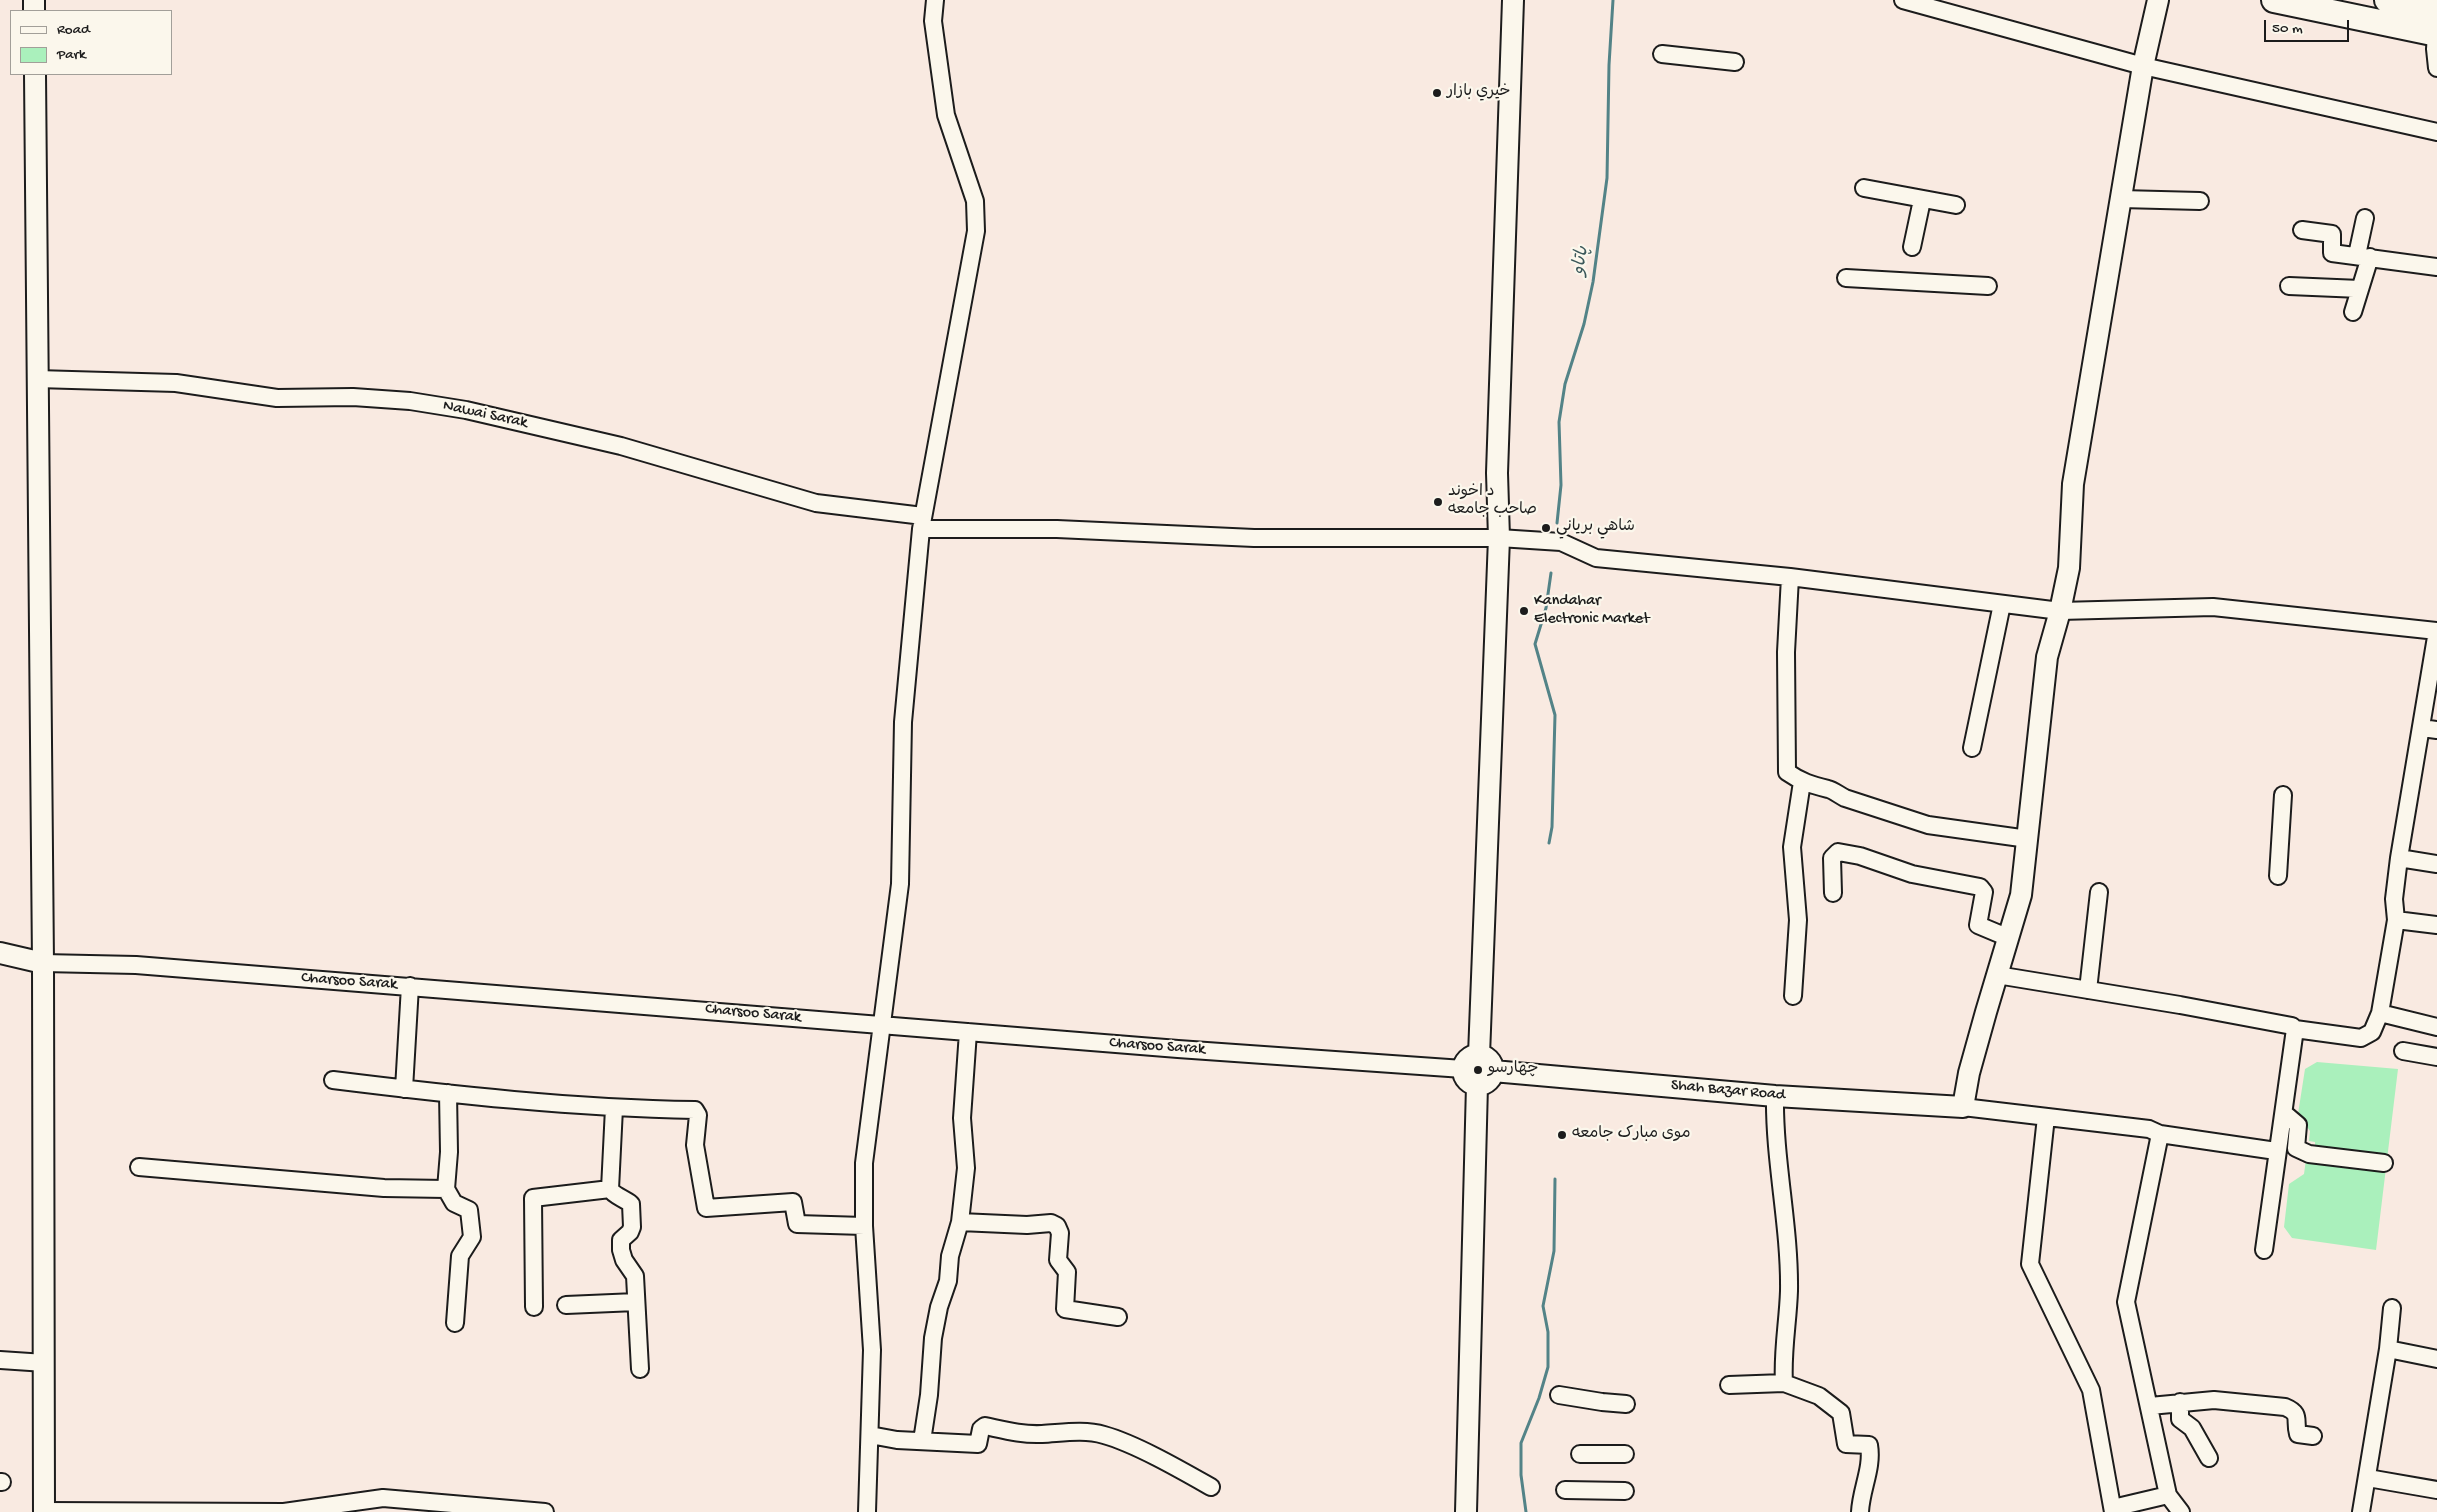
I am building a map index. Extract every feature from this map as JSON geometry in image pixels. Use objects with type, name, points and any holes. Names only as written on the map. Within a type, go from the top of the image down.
[{"type":"highway","points":[[2274,0],[2437,26]]},
{"type":"highway","points":[[2387,0],[2437,26]]},
{"type":"main road","points":[[1479,1055],[1499,538],[1497,473],[1513,0]]},
{"type":"main road","points":[[1963,1107],[1996,975],[2021,895],[2047,657],[2060,611],[2068,568],[2073,484],[2143,66],[2158,0]]},
{"type":"main road","points":[[35,75],[43,963],[44,1512]]},
{"type":"main road","points":[[0,953],[43,963]]},
{"type":"main road","points":[[1479,1055],[1491,1062],[1493,1071],[1489,1079],[1477,1085],[1467,1080],[1463,1069],[1468,1058],[1479,1055]]},
{"type":"main road","name":"Shah Bazar Road","points":[[1493,1071],[1775,1096],[1963,1107]]},
{"type":"main road","points":[[1466,1512],[1477,1085]]},
{"type":"street","points":[[867,1512],[872,1350],[864,1226],[864,1163],[880,1025],[900,884],[903,722],[922,523],[976,231],[974,201],[946,115],[933,20],[935,0]]},
{"type":"street","points":[[1903,0],[1925,3],[2143,66],[2437,132]]},
{"type":"street","points":[[2437,26],[2435,49],[2437,68]]},
{"type":"street","points":[[1662,54],[1735,62]]},
{"type":"street","points":[[1864,188],[1956,205]]},
{"type":"street","points":[[2121,199],[2200,201]]},
{"type":"street","points":[[1912,247],[1922,200]]},
{"type":"street","points":[[2353,312],[2360,289],[2364,256],[2365,218]]},
{"type":"street","points":[[2302,230],[2332,234],[2332,253],[2437,267]]},
{"type":"street","points":[[1846,278],[1988,286]]},
{"type":"street","points":[[2289,286],[2360,289]]},
{"type":"street","name":"Nawai Sarak","points":[[37,379],[176,383],[277,398],[353,397],[410,400],[466,410],[621,446],[816,503],[922,523],[1254,538],[1499,538],[1562,542],[1596,558],[1790,577],[2060,611],[2213,606],[2437,631]]},
{"type":"street","points":[[1790,577],[1786,652],[1787,772],[1802,782],[1830,789],[1835,794],[1928,825],[2028,839]]},
{"type":"street","points":[[1972,748],[2002,604]]},
{"type":"street","points":[[1996,975],[2189,1007],[2292,1026],[2295,1029],[2361,1038],[2372,1032],[2380,1013],[2396,920],[2394,899],[2399,858],[2429,729],[2437,631]]},
{"type":"street","points":[[1793,996],[1798,920],[1792,847],[1802,782]]},
{"type":"street","points":[[2278,876],[2283,795]]},
{"type":"street","points":[[1832,893],[1832,858],[1838,852],[1860,856],[1912,874],[1980,887],[1984,892],[1978,925],[2009,938]]},
{"type":"street","points":[[2399,858],[2437,864]]},
{"type":"street","points":[[2088,990],[2099,892]]},
{"type":"street","points":[[2396,920],[2437,925]]},
{"type":"street","name":"Charsoo Sarak","points":[[43,963],[136,965],[968,1032],[1463,1069]]},
{"type":"street","points":[[404,1089],[410,986]]},
{"type":"street","points":[[2380,1013],[2437,1027]]},
{"type":"street","points":[[2264,1250],[2276,1151],[2295,1029]]},
{"type":"street","points":[[922,1441],[929,1394],[933,1338],[939,1307],[948,1281],[950,1256],[960,1222],[966,1168],[962,1118],[968,1032]]},
{"type":"street","points":[[2403,1051],[2437,1057]]},
{"type":"street","points":[[333,1080],[404,1089],[614,1108],[697,1111],[696,1145],[706,1208],[793,1202],[797,1224],[864,1226]]},
{"type":"street","points":[[448,1093],[449,1152],[446,1189],[454,1203],[469,1210],[472,1237],[460,1256],[455,1322]]},
{"type":"street","points":[[1775,1096],[1774,1127],[1789,1291],[1783,1359],[1784,1383]]},
{"type":"street","points":[[1963,1107],[2149,1129],[2160,1134],[2276,1151]]},
{"type":"street","points":[[614,1108],[610,1189],[612,1193],[624,1198],[630,1204],[632,1227],[630,1232],[621,1240],[621,1250],[624,1260],[635,1276],[640,1370]]},
{"type":"street","points":[[2285,1114],[2298,1125],[2296,1148],[2308,1154],[2384,1163]]},
{"type":"street","points":[[2046,1117],[2030,1264],[2091,1390],[2113,1510],[2168,1495]]},
{"type":"street","points":[[2160,1134],[2126,1302],[2168,1495],[2181,1512]]},
{"type":"street","points":[[139,1167],[384,1188],[446,1189]]},
{"type":"street","points":[[534,1307],[533,1198],[610,1189]]},
{"type":"street","points":[[960,1222],[1027,1225],[1051,1223],[1057,1226],[1060,1233],[1058,1260],[1067,1272],[1065,1308],[1118,1317]]},
{"type":"street","points":[[566,1306],[636,1302]]},
{"type":"street","points":[[2361,1512],[2388,1349],[2392,1308]]},
{"type":"street","points":[[2388,1349],[2437,1359]]},
{"type":"street","points":[[0,1360],[45,1363]]},
{"type":"street","points":[[1729,1385],[1784,1383],[1819,1396],[1841,1414],[1843,1434],[1847,1445],[1869,1444],[1870,1468],[1861,1494],[1860,1512]]},
{"type":"street","points":[[1559,1394],[1602,1402],[1626,1404]]},
{"type":"street","points":[[2150,1406],[2214,1400],[2285,1406],[2293,1410],[2297,1417],[2298,1434],[2313,1436]]},
{"type":"street","points":[[2180,1402],[2180,1419],[2192,1428],[2209,1458]]},
{"type":"street","points":[[870,1435],[922,1441],[978,1444],[981,1429],[985,1426],[1041,1434],[1065,1431],[1103,1434],[1133,1447],[1211,1487]]},
{"type":"street","points":[[1580,1454],[1625,1454]]},
{"type":"street","points":[[2368,1478],[2437,1490]]},
{"type":"street","points":[[1565,1490],[1626,1491]]},
{"type":"street","points":[[44,1512],[284,1512],[382,1498],[546,1512]]},
{"type":"green space","points":[[2317,1062],[2398,1069],[2376,1250],[2292,1238],[2284,1227],[2289,1184],[2304,1174],[2307,1152],[2315,1152],[2315,1142],[2309,1141],[2310,1131],[2298,1114],[2305,1069]]},
{"type":"waterway","name":"پاتاو","points":[[1557,523],[1561,485],[1559,422],[1565,384],[1584,324],[1593,282],[1607,178],[1609,65],[1613,0]]},
{"type":"waterway","points":[[1549,843],[1552,827],[1555,715],[1535,644],[1546,608],[1551,573]]},
{"type":"waterway","points":[[1526,1512],[1521,1475],[1521,1443],[1539,1398],[1548,1367],[1548,1332],[1543,1306],[1554,1251],[1555,1179]]},
{"type":"place","name":"خیري بازار","points":[[1437,93]]},
{"type":"place","name":"د اخوند صاحب جامعه","points":[[1438,502]]},
{"type":"place","name":"شاهي برياني","points":[[1546,528]]},
{"type":"place","name":"Kandahar Electronic Market","points":[[1524,611]]},
{"type":"place","name":"چهارسو","points":[[1478,1070]]},
{"type":"place","name":"موی مبارک جامعه","points":[[1562,1135]]}]
